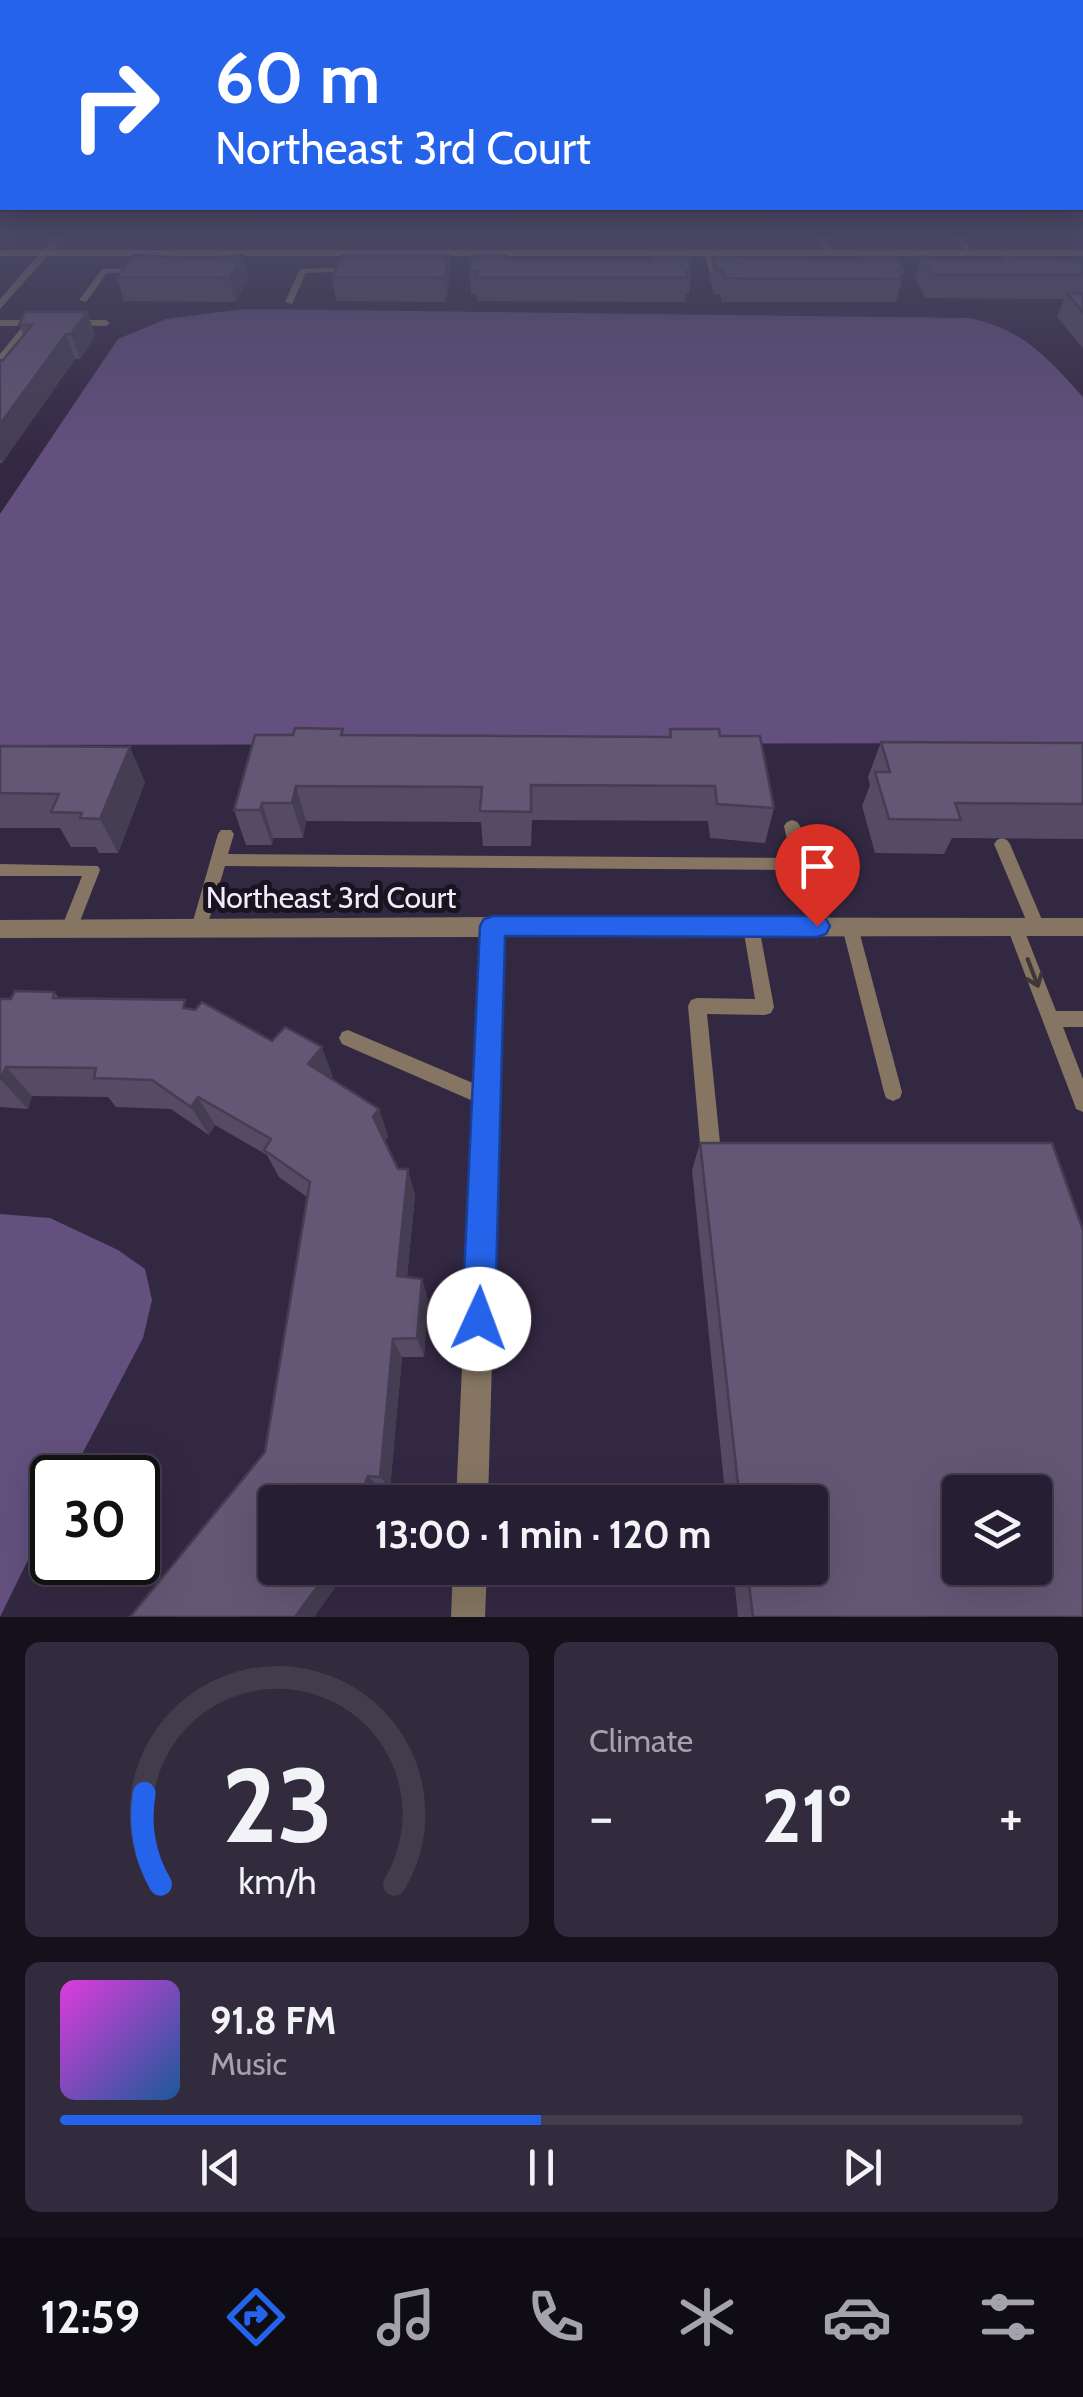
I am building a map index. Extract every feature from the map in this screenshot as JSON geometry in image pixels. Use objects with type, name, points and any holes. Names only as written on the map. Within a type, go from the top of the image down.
[{"type":"street","points":[[473,1485],[493,926]]},
{"type":"street","name":"Northeast 3rd Court","points":[[0,929],[1083,927]]},
{"type":"street","points":[[468,1617],[469,1585]]},
{"type":"lane","points":[[0,360],[30,323]]},
{"type":"lane","points":[[0,324],[49,323]]},
{"type":"lane","points":[[68,323],[106,323]]},
{"type":"lane","points":[[219,860],[802,873],[792,826]]},
{"type":"lane","points":[[199,928],[226,834]]},
{"type":"lane","points":[[1002,844],[1051,1019],[1083,1102]]},
{"type":"lane","points":[[0,870],[92,870],[69,929]]},
{"type":"lane","points":[[710,1143],[697,1006],[764,1007],[751,926]]},
{"type":"lane","points":[[850,926],[892,1092]]},
{"type":"lane","points":[[1051,1019],[1083,1019]]},
{"type":"lane","points":[[348,1038],[487,1098]]},
{"type":"shaded area","points":[[225,311],[442,311],[969,318],[1005,329],[1046,358],[1083,397],[1083,743],[0,745],[0,514],[118,339],[166,319]]},
{"type":"shaded area","points":[[0,1214],[50,1218],[118,1250],[145,1269],[152,1300],[143,1338],[82,1455],[30,1455],[30,1556],[0,1617]]},
{"type":"building","points":[[25,312],[87,312],[71,334],[66,334],[0,424],[0,360],[32,325],[19,325]]},
{"type":"building","points":[[295,728],[343,729],[341,735],[671,737],[670,729],[719,729],[720,736],[760,736],[774,808],[717,804],[715,786],[531,785],[531,812],[480,811],[482,787],[296,786],[292,803],[262,803],[260,810],[234,810],[255,735],[293,735]]},
{"type":"building","points":[[881,742],[1083,743],[1083,804],[955,803],[961,820],[889,819],[875,772],[890,772]]},
{"type":"building","points":[[0,746],[130,747],[100,819],[80,818],[82,813],[51,812],[59,794],[0,793]]},
{"type":"building","points":[[15,991],[54,992],[53,998],[185,1000],[183,1008],[195,1010],[202,1002],[272,1041],[285,1027],[322,1047],[308,1064],[379,1109],[373,1117],[398,1169],[408,1169],[397,1276],[422,1279],[417,1338],[393,1339],[380,1477],[368,1476],[365,1485],[258,1485],[258,1585],[319,1585],[295,1617],[130,1617],[265,1452],[310,1182],[264,1150],[271,1139],[198,1097],[191,1107],[152,1080],[94,1078],[96,1068],[6,1067],[0,1080],[0,999],[11,999]]},
{"type":"building","points":[[700,1143],[1052,1143],[1083,1230],[1083,1617],[753,1617],[749,1585],[828,1585],[828,1485],[738,1485]]},
{"type":"route","points":[[479,1319],[493,926],[817,926]]}]
